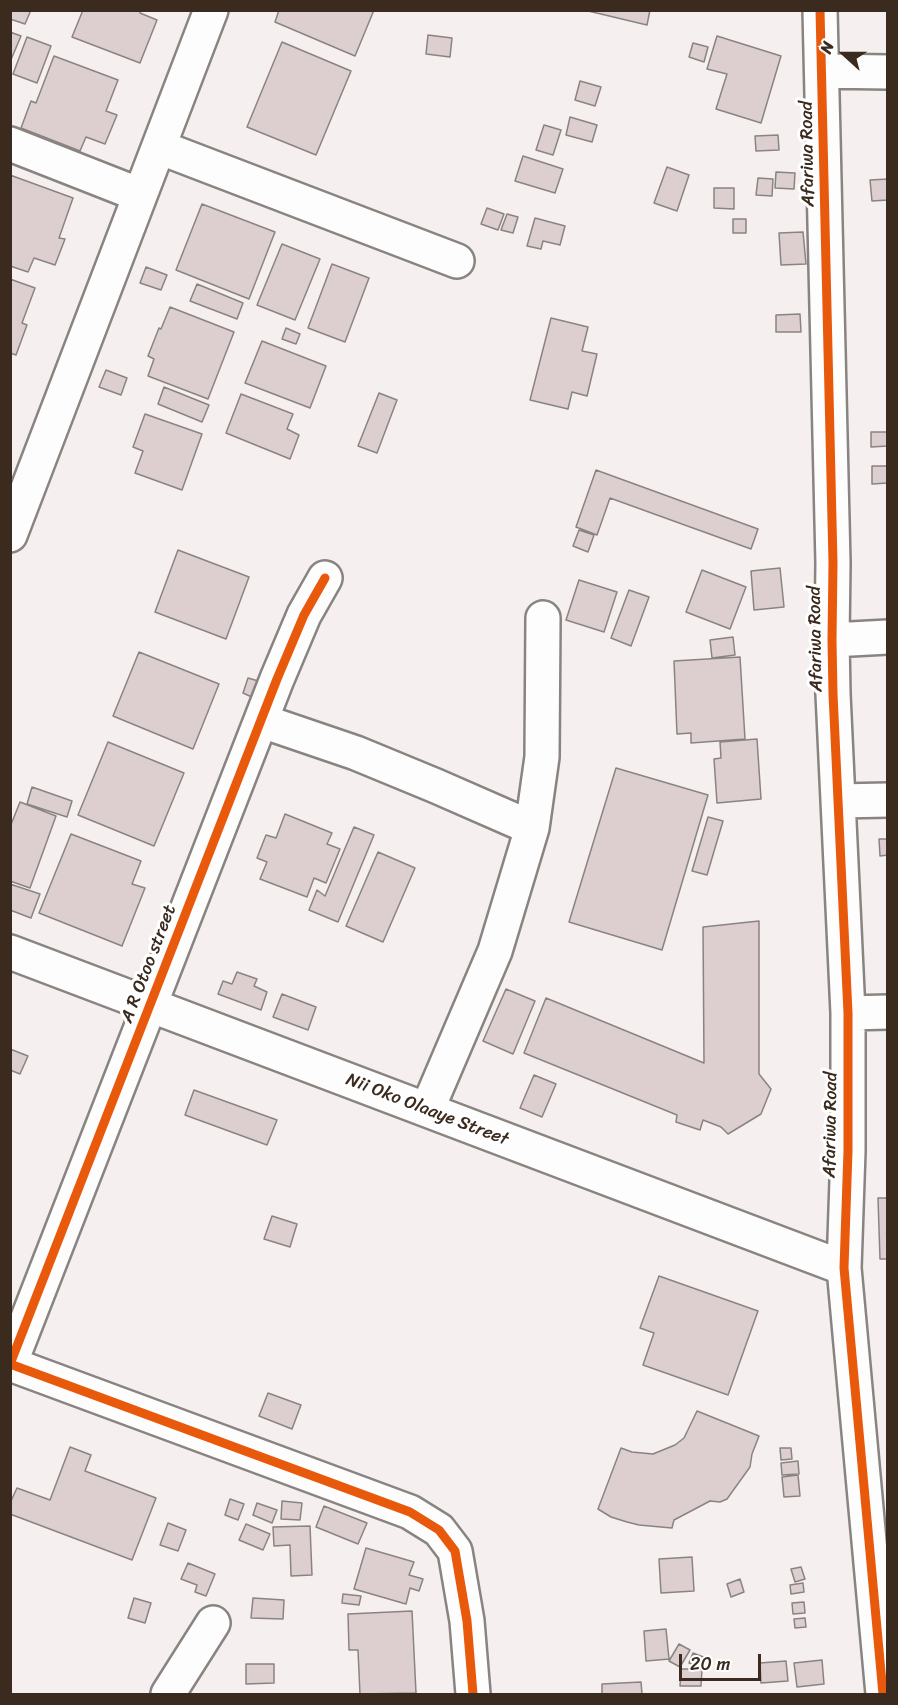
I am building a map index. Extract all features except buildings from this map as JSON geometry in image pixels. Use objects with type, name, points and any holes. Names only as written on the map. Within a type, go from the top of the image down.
[{"type":"street","points":[[10,535],[211,10]]},
{"type":"street","name":"Afariwa Road","points":[[820,10],[833,562],[832,640],[848,1014],[848,1151],[844,1268],[884,1660],[883,1695]]},
{"type":"street","points":[[822,71],[888,72]]},
{"type":"street","points":[[10,144],[140,195]]},
{"type":"street","points":[[159,147],[457,261]]},
{"type":"street","name":"A R Otoo street","points":[[10,1364],[277,679],[304,615],[325,578]]},
{"type":"street","points":[[427,1110],[495,951],[532,828],[542,757],[543,618]]},
{"type":"street","points":[[832,640],[888,637]]},
{"type":"street","points":[[262,721],[356,753],[532,828]]},
{"type":"street","points":[[838,801],[888,800]]},
{"type":"street","name":"Nii Oko Olaaye Street","points":[[10,952],[844,1268]]},
{"type":"street","points":[[848,1014],[888,1012]]},
{"type":"street","points":[[10,1364],[410,1512],[439,1530],[455,1551],[467,1622],[473,1695]]},
{"type":"street","points":[[168,1695],[213,1623]]},
{"type":"cycle path","points":[[820,10],[833,563],[833,694],[848,1013],[848,1151],[844,1268],[883,1694]]},
{"type":"cycle path","points":[[325,578],[304,615],[277,679],[10,1364],[410,1512],[439,1530],[455,1551],[467,1621],[473,1694]]}]
